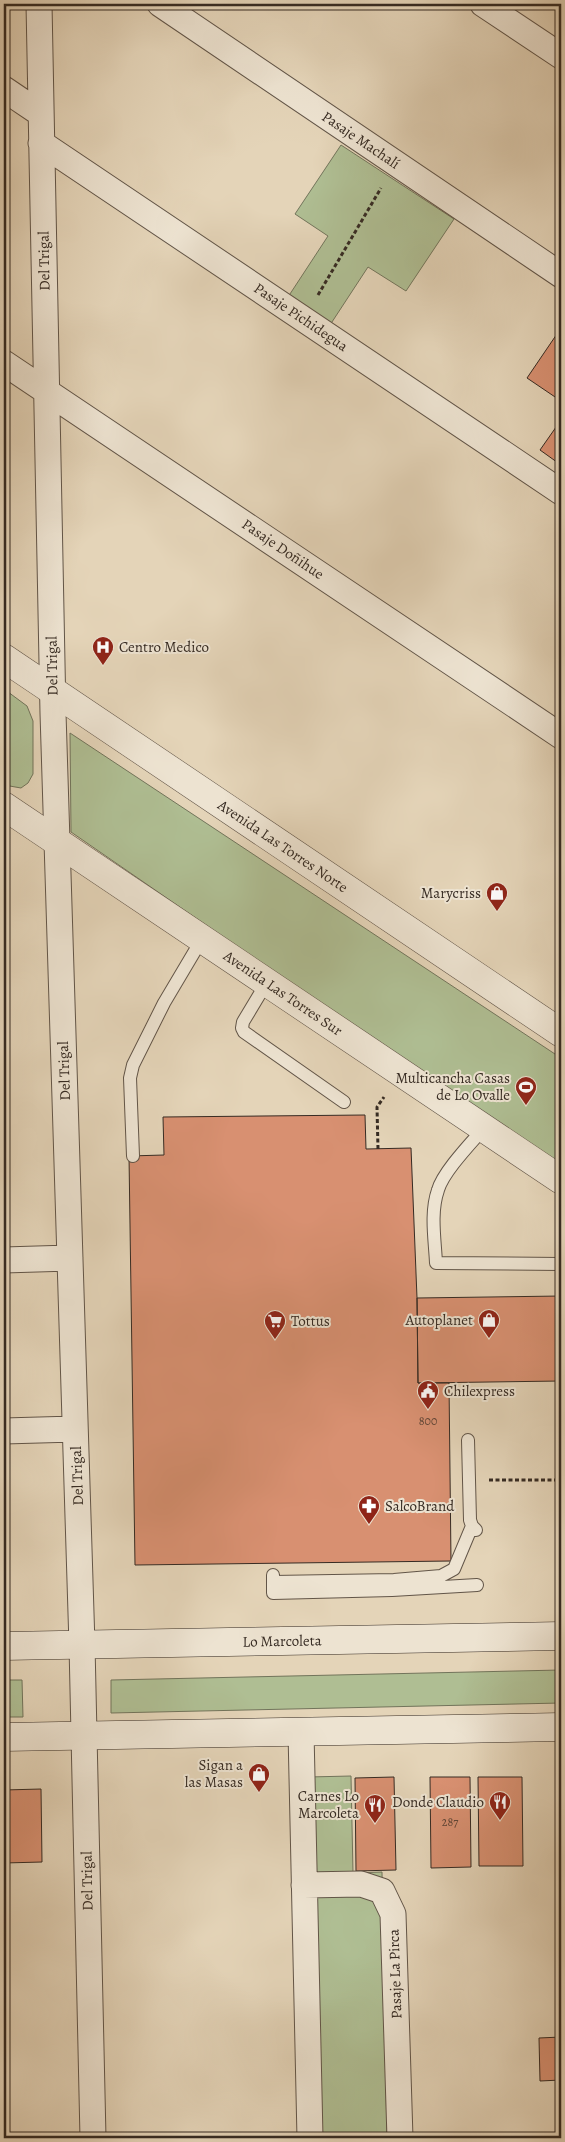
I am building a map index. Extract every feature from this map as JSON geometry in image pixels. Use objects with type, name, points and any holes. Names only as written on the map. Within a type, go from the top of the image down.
[{"type":"street","name":"Del Trigal","points":[[39,4],[52,691],[82,1645],[93,2138]]},
{"type":"street","name":"Pasaje Machalí","points":[[160,4],[561,275]]},
{"type":"street","points":[[483,4],[561,56]]},
{"type":"street","points":[[4,89],[41,114]]},
{"type":"street","name":"Pasaje Pichidegua","points":[[42,143],[561,492]]},
{"type":"street","name":"Pasaje Doñihue","points":[[4,363],[561,736]]},
{"type":"street","name":"Avenida Las Torres Norte","points":[[4,658],[561,1033]]},
{"type":"street","name":"Avenida Las Torres Sur","points":[[4,806],[561,1180]]},
{"type":"street","points":[[4,1260],[70,1258]]},
{"type":"street","points":[[4,1431],[75,1429]]},
{"type":"street","name":"Lo Marcoleta","points":[[4,1646],[561,1636]]},
{"type":"street","points":[[4,1737],[561,1727]]},
{"type":"street","points":[[301,1732],[310,2138]]},
{"type":"street","name":"Pasaje La Pirca","points":[[304,1885],[361,1884],[382,1891],[393,1914],[400,2138]]},
{"type":"lane","points":[[133,1156],[130,1078],[133,1065],[164,1003],[202,939]]},
{"type":"lane","points":[[267,982],[244,1022],[242,1028],[244,1032],[344,1102]]},
{"type":"lane","points":[[484,1128],[443,1179],[438,1189],[434,1211],[436,1263],[561,1264]]},
{"type":"lane","points":[[468,1440],[469,1480],[474,1528],[454,1569],[441,1576],[394,1580],[273,1583],[392,1590],[477,1585]]},
{"type":"path","points":[[304,319],[396,163]]},
{"type":"path","points":[[378,1149],[377,1107],[401,1072]]},
{"type":"path","points":[[469,1480],[561,1480]]},
{"type":"green space","points":[[341,145],[454,219],[406,291],[368,267],[330,325],[288,297],[328,236],[295,214]]},
{"type":"green space","points":[[4,689],[27,706],[33,721],[33,774],[28,783],[21,788],[4,785]]},
{"type":"green space","points":[[70,733],[561,1058],[561,1170],[71,832]]},
{"type":"green space","points":[[561,1670],[561,1703],[111,1713],[111,1680]]},
{"type":"green space","points":[[4,1680],[22,1680],[23,1717],[4,1717]]},
{"type":"green space","points":[[351,1776],[353,1873],[382,1872],[387,2138],[316,2138],[308,1777]]},
{"type":"building","points":[[561,328],[561,401],[527,378]]},
{"type":"building","points":[[561,420],[561,465],[540,450]]},
{"type":"building","name":"Tottus","points":[[365,1115],[366,1149],[411,1148],[417,1298],[418,1383],[449,1383],[451,1561],[135,1565],[129,1156],[164,1155],[163,1117]]},
{"type":"building","name":"Autoplanet","points":[[561,1296],[561,1381],[418,1383],[417,1298]]},
{"type":"building","name":"Carnes Lo Marcoleta","points":[[394,1777],[396,1870],[356,1871],[355,1778]]},
{"type":"building","points":[[430,1777],[470,1777],[471,1867],[431,1868]]},
{"type":"building","name":"Donde Claudio","points":[[478,1777],[522,1777],[523,1866],[479,1866]]},
{"type":"building","points":[[41,1789],[42,1862],[4,1863],[4,1790]]},
{"type":"building","points":[[561,2037],[561,2080],[540,2081],[539,2038]]},
{"type":"place","name":"Centro Medico","points":[[103,666]]},
{"type":"place","name":"Marycriss","points":[[497,912]]},
{"type":"place","name":"Multicancha Casas de Lo Ovalle","points":[[526,1106]]},
{"type":"place","name":"Autoplanet","points":[[489,1339]]},
{"type":"place","name":"Tottus","points":[[275,1340]]},
{"type":"place","name":"Chilexpress","points":[[428,1410]]},
{"type":"place","name":"SalcoBrand","points":[[369,1525]]},
{"type":"place","name":"Sigan a las Masas","points":[[259,1793]]},
{"type":"place","name":"Donde Claudio","points":[[500,1821]]},
{"type":"place","name":"Carnes Lo Marcoleta","points":[[375,1824]]}]
